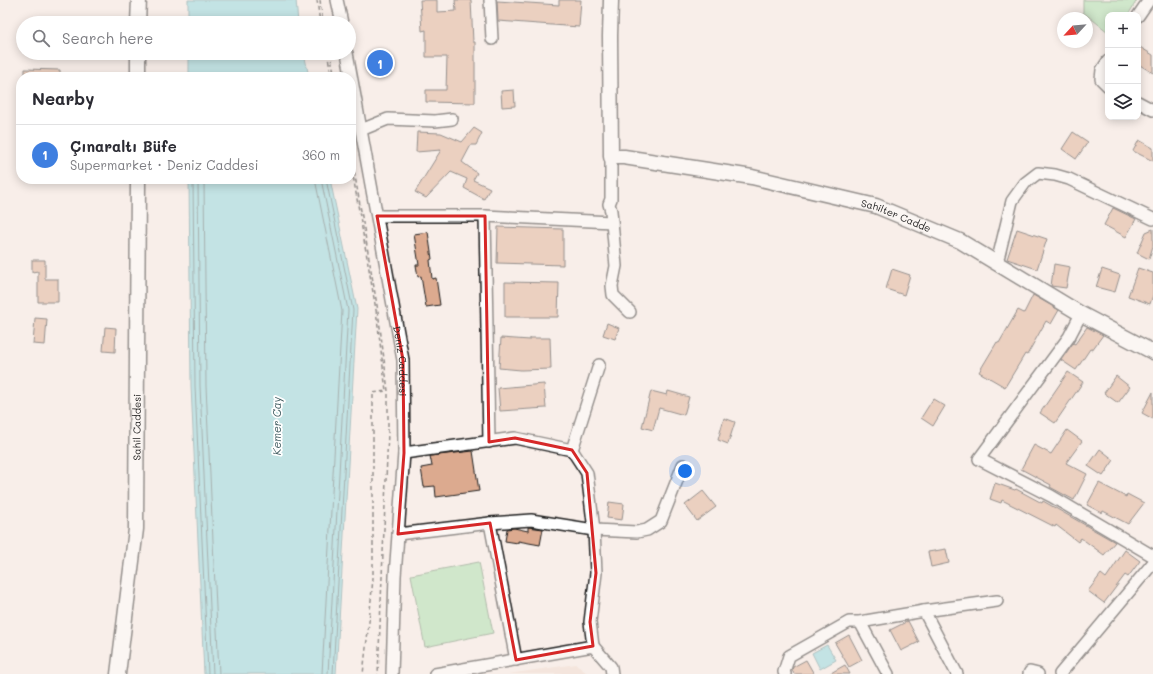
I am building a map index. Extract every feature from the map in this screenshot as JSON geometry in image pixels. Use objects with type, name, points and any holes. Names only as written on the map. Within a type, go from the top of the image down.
[{"type":"street","points":[[138,0],[138,16]]},
{"type":"street","points":[[337,0],[340,16]]},
{"type":"street","points":[[490,0],[492,39]]},
{"type":"street","points":[[611,0],[611,199],[609,204],[612,211],[616,266],[612,286],[613,295],[630,312]]},
{"type":"street","points":[[1141,12],[1149,0]]},
{"type":"street","points":[[138,60],[138,72]]},
{"type":"street","name":"Deniz Caddesi","points":[[348,60],[350,72]]},
{"type":"street","points":[[1105,66],[1102,70],[1101,79],[1105,83]]},
{"type":"street","name":"Deniz Caddesi","points":[[356,102],[403,360],[404,453],[395,576],[392,674]]},
{"type":"street","points":[[1141,104],[1153,110]]},
{"type":"street","points":[[361,130],[388,119],[435,121],[452,119]]},
{"type":"street","name":"Sahilter Cadde","points":[[611,157],[624,157],[752,177],[876,206],[960,241],[1082,314],[1153,352]]},
{"type":"street","points":[[997,263],[1012,201],[1026,183],[1038,173],[1055,175],[1069,179],[1153,220]]},
{"type":"street","name":"Sahil Caddesi","points":[[118,674],[136,529],[138,184]]},
{"type":"street","points":[[377,216],[485,216],[612,222]]},
{"type":"street","points":[[485,216],[489,442]]},
{"type":"street","points":[[1082,314],[1069,337],[979,459],[1051,496],[1153,556]]},
{"type":"street","points":[[572,450],[599,365]]},
{"type":"street","points":[[404,453],[515,438],[572,450],[588,473],[594,530],[596,573],[590,622],[593,646],[611,667],[612,674]]},
{"type":"street","points":[[398,534],[490,523],[531,520],[594,530],[637,532],[647,530],[661,521],[684,465]]},
{"type":"street","points":[[490,523],[516,660]]},
{"type":"street","points":[[1060,674],[1153,563]]},
{"type":"street","points":[[785,674],[784,672],[789,656],[849,622],[860,622],[997,601]]},
{"type":"street","points":[[924,611],[957,674]]},
{"type":"street","points":[[860,622],[888,674]]},
{"type":"street","points":[[435,674],[488,669],[516,660],[593,646]]},
{"type":"street","points":[[1028,674],[1030,672],[1038,674]]},
{"type":"path","points":[[318,0],[321,16]]},
{"type":"path","points":[[330,60],[333,72]]},
{"type":"path","points":[[356,181],[378,311],[388,392],[388,432],[378,674]]},
{"type":"path","points":[[354,184],[376,310],[386,391],[373,393],[373,578],[363,674]]},
{"type":"highlighted area","points":[[377,216],[485,216],[489,442],[515,438],[572,450],[587,473],[596,573],[590,622],[593,646],[516,660],[490,523],[398,534],[404,453],[403,360]]},
{"type":"shaded area","points":[[576,664],[588,674],[508,674]]},
{"type":"green space","points":[[1083,0],[1137,0],[1130,12],[1105,12],[1105,30],[1093,20],[1093,12],[1083,12]]},
{"type":"green space","points":[[479,562],[493,633],[425,647],[411,575]]},
{"type":"water","points":[[188,0],[296,0],[297,16],[188,16]]},
{"type":"water","points":[[189,60],[305,60],[308,72],[189,72]]},
{"type":"water","name":"Kemer Cay","points":[[189,184],[331,184],[357,309],[336,674],[204,674],[191,386]]},
{"type":"water","points":[[827,645],[836,660],[820,669],[812,653]]},
{"type":"building","points":[[420,0],[437,0],[437,12],[456,11],[455,0],[471,0],[473,42],[475,42],[475,103],[426,102],[426,90],[446,90],[447,57],[426,57],[426,30],[422,31]]},
{"type":"building","points":[[559,0],[581,0],[579,27],[498,21],[497,1],[559,5]]},
{"type":"building","points":[[1141,48],[1153,55],[1153,73],[1141,66]]},
{"type":"building","points":[[25,69],[60,70],[60,72],[25,72]]},
{"type":"building","points":[[514,90],[515,106],[502,107],[501,91]]},
{"type":"building","points":[[474,128],[482,133],[476,145],[471,145],[462,162],[477,173],[473,180],[490,188],[484,199],[464,188],[467,179],[451,172],[426,198],[415,192],[441,150],[416,152],[417,132],[441,133],[462,142]]},
{"type":"building","points":[[1073,132],[1088,142],[1076,159],[1062,149]]},
{"type":"building","points":[[1139,140],[1153,148],[1153,161],[1133,151]]},
{"type":"building","points":[[1113,208],[1136,219],[1126,237],[1104,225]]},
{"type":"building","points":[[498,227],[563,229],[563,265],[497,263]]},
{"type":"building","points":[[1017,229],[1047,239],[1037,269],[1007,259]]},
{"type":"building","points":[[1153,229],[1153,246],[1149,259],[1137,253],[1146,232]]},
{"type":"building","points":[[428,232],[432,259],[430,260],[432,279],[436,278],[440,305],[426,307],[421,276],[418,277],[416,265],[419,265],[414,234]]},
{"type":"building","points":[[32,260],[45,260],[45,279],[58,279],[58,302],[38,302],[38,271],[32,272]]},
{"type":"building","points":[[1054,264],[1070,267],[1066,288],[1051,286]]},
{"type":"building","points":[[1138,268],[1153,273],[1153,295],[1150,304],[1128,296]]},
{"type":"building","points":[[892,269],[910,275],[904,295],[886,289]]},
{"type":"building","points":[[1102,269],[1120,275],[1115,292],[1096,287]]},
{"type":"building","points":[[505,282],[559,283],[558,317],[505,317]]},
{"type":"building","points":[[1033,295],[1059,310],[1051,324],[1046,321],[1027,355],[1025,354],[1005,387],[979,372],[997,342],[999,343],[1018,310],[1024,313]]},
{"type":"building","points":[[35,318],[47,319],[45,345],[33,344]]},
{"type":"building","points":[[607,323],[619,328],[615,339],[603,335]]},
{"type":"building","points":[[105,327],[116,328],[115,352],[103,351]]},
{"type":"building","points":[[1087,327],[1103,335],[1092,350],[1090,349],[1076,370],[1061,360]]},
{"type":"building","points":[[501,338],[530,340],[530,338],[550,338],[551,369],[521,370],[499,368]]},
{"type":"building","points":[[1068,372],[1083,382],[1055,423],[1040,413]]},
{"type":"building","points":[[1116,376],[1130,387],[1118,403],[1104,393]]},
{"type":"building","points":[[544,384],[546,408],[500,411],[498,388]]},
{"type":"building","points":[[651,391],[667,395],[668,391],[689,397],[684,415],[659,408],[653,430],[642,427]]},
{"type":"building","points":[[1153,392],[1153,419],[1142,413]]},
{"type":"building","points":[[933,399],[945,406],[933,426],[921,418]]},
{"type":"building","points":[[724,418],[735,422],[728,444],[718,440]]},
{"type":"building","points":[[1067,430],[1082,441],[1066,463],[1087,474],[1074,500],[1050,487],[1051,485],[1021,469],[1034,445],[1051,454]]},
{"type":"building","points":[[1100,449],[1114,460],[1103,476],[1088,466]]},
{"type":"building","points":[[473,451],[479,491],[436,497],[435,486],[424,487],[421,468],[432,466],[430,456]]},
{"type":"building","points":[[995,483],[1015,490],[1016,489],[1042,503],[1043,501],[1115,542],[1104,555],[1081,538],[1078,542],[1056,525],[1055,527],[1002,500],[1001,503],[990,499]]},
{"type":"building","points":[[1099,483],[1126,497],[1127,494],[1144,503],[1128,524],[1103,511],[1102,513],[1087,505]]},
{"type":"building","points":[[703,491],[716,507],[697,521],[685,505]]},
{"type":"building","points":[[609,502],[624,504],[622,520],[607,518]]},
{"type":"building","points":[[528,527],[543,529],[540,545],[518,541],[518,543],[505,541],[507,529],[514,528],[528,531]]},
{"type":"building","points":[[946,549],[949,563],[931,567],[928,552]]},
{"type":"building","points":[[1125,550],[1140,561],[1128,577],[1125,575],[1104,603],[1088,591],[1101,574],[1106,578]]},
{"type":"building","points":[[908,621],[919,642],[901,651],[890,630]]},
{"type":"building","points":[[849,635],[862,660],[849,667],[835,643]]},
{"type":"building","points":[[806,660],[814,674],[794,674],[792,670],[793,667]]},
{"type":"building","points":[[845,665],[850,674],[829,674]]},
{"type":"place","name":"Çınaraltı Büfe","points":[[380,63]]}]
